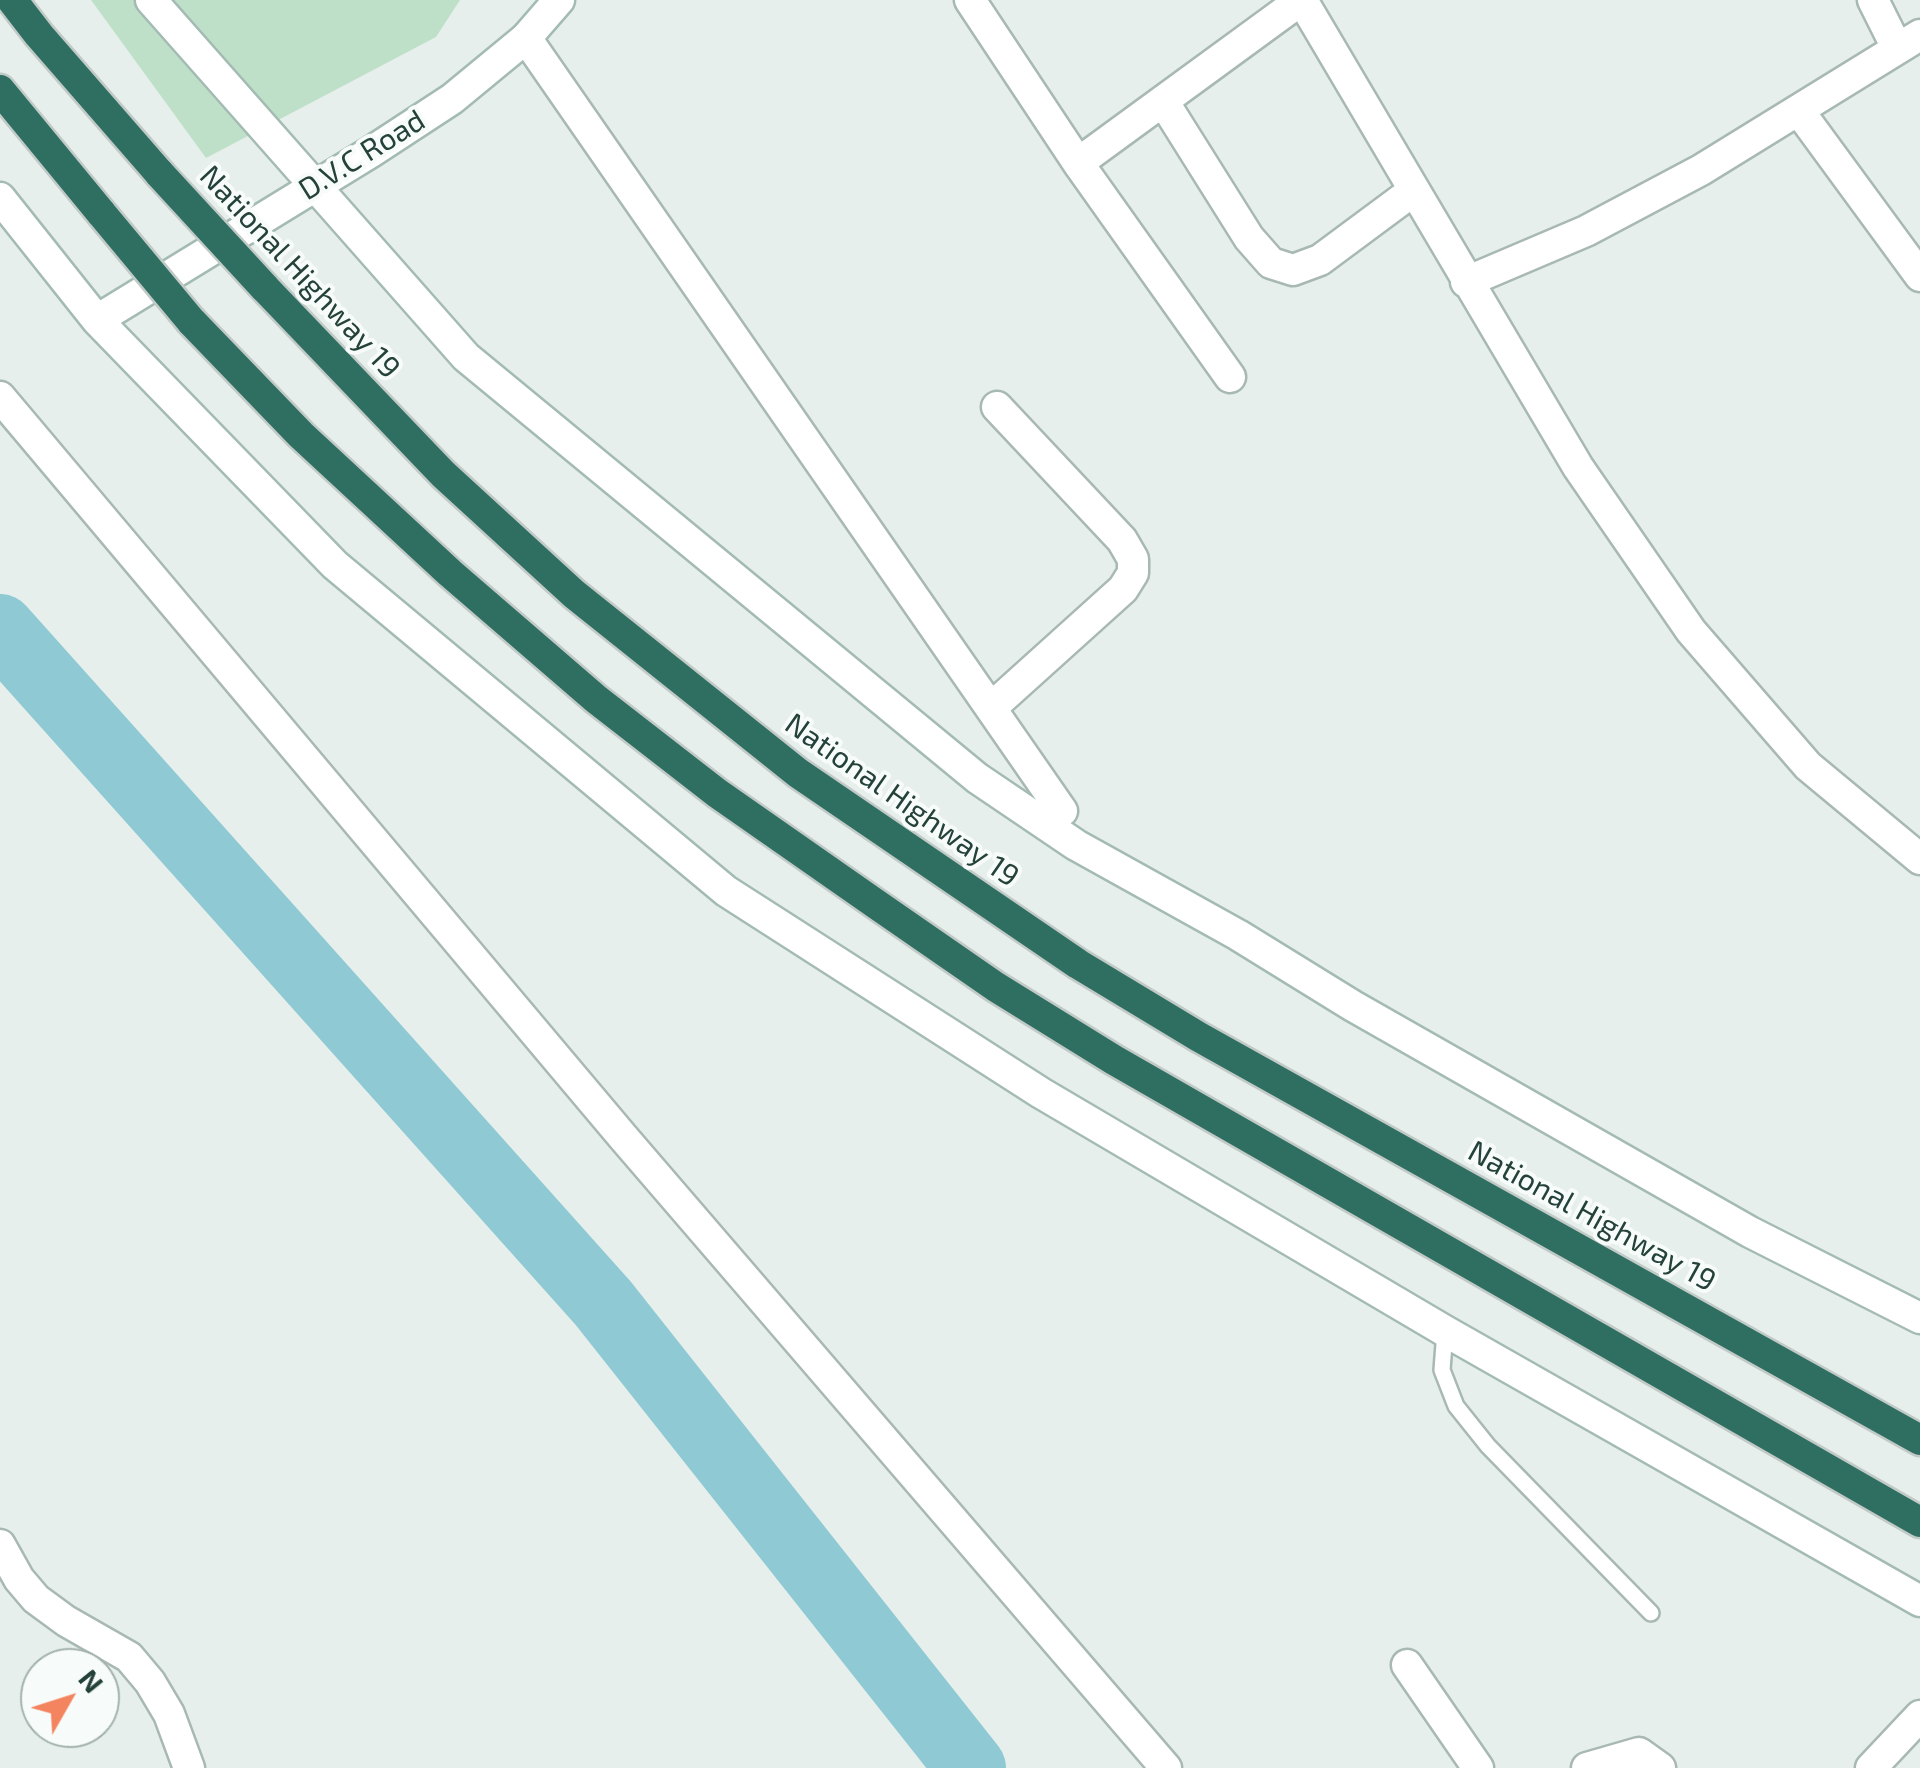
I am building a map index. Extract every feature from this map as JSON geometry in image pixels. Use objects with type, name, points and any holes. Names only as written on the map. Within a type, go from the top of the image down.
[{"type":"highway","name":"National Highway 19","points":[[12,0],[160,174],[443,474],[574,594],[798,773],[1078,964],[1199,1038],[1920,1440]]},
{"type":"highway","points":[[0,90],[191,320],[301,435],[450,573],[582,687],[717,794],[996,987],[1114,1060],[1920,1522]]},
{"type":"street","points":[[151,0],[466,357],[977,778],[1076,845],[1238,935],[1370,1016],[1750,1232],[1920,1318]]},
{"type":"street","name":"D.V.C Road","points":[[97,320],[452,99],[526,38],[559,0]]},
{"type":"street","points":[[970,0],[1078,163],[1230,377]]},
{"type":"street","points":[[1078,163],[1301,0],[1578,467],[1692,631],[1808,766],[1920,858]]},
{"type":"street","points":[[1466,282],[1586,231],[1701,170],[1908,42],[1872,0]]},
{"type":"street","points":[[526,38],[1062,811]]},
{"type":"street","points":[[1163,101],[1249,238],[1271,263],[1293,270],[1320,260],[1413,191]]},
{"type":"street","points":[[1799,112],[1920,276]]},
{"type":"street","points":[[0,198],[97,320],[335,566],[726,890],[1041,1093],[1446,1331],[1920,1602]]},
{"type":"street","points":[[0,396],[623,1137],[1166,1768]]},
{"type":"street","points":[[991,708],[1123,589],[1134,573],[1133,560],[1122,540],[997,407]]},
{"type":"street","points":[[0,1545],[19,1579],[36,1599],[129,1658],[150,1682],[190,1768]]},
{"type":"street","points":[[1407,1665],[1478,1768]]},
{"type":"street","points":[[1872,1768],[1920,1716]]},
{"type":"street","points":[[1586,1768],[1639,1753],[1660,1768]]},
{"type":"lane","points":[[1446,1331],[1442,1370],[1456,1406],[1488,1446],[1651,1614]]},
{"type":"green space","points":[[91,0],[460,0],[436,37],[206,158]]},
{"type":"waterway","points":[[0,629],[603,1303],[971,1768]]}]
